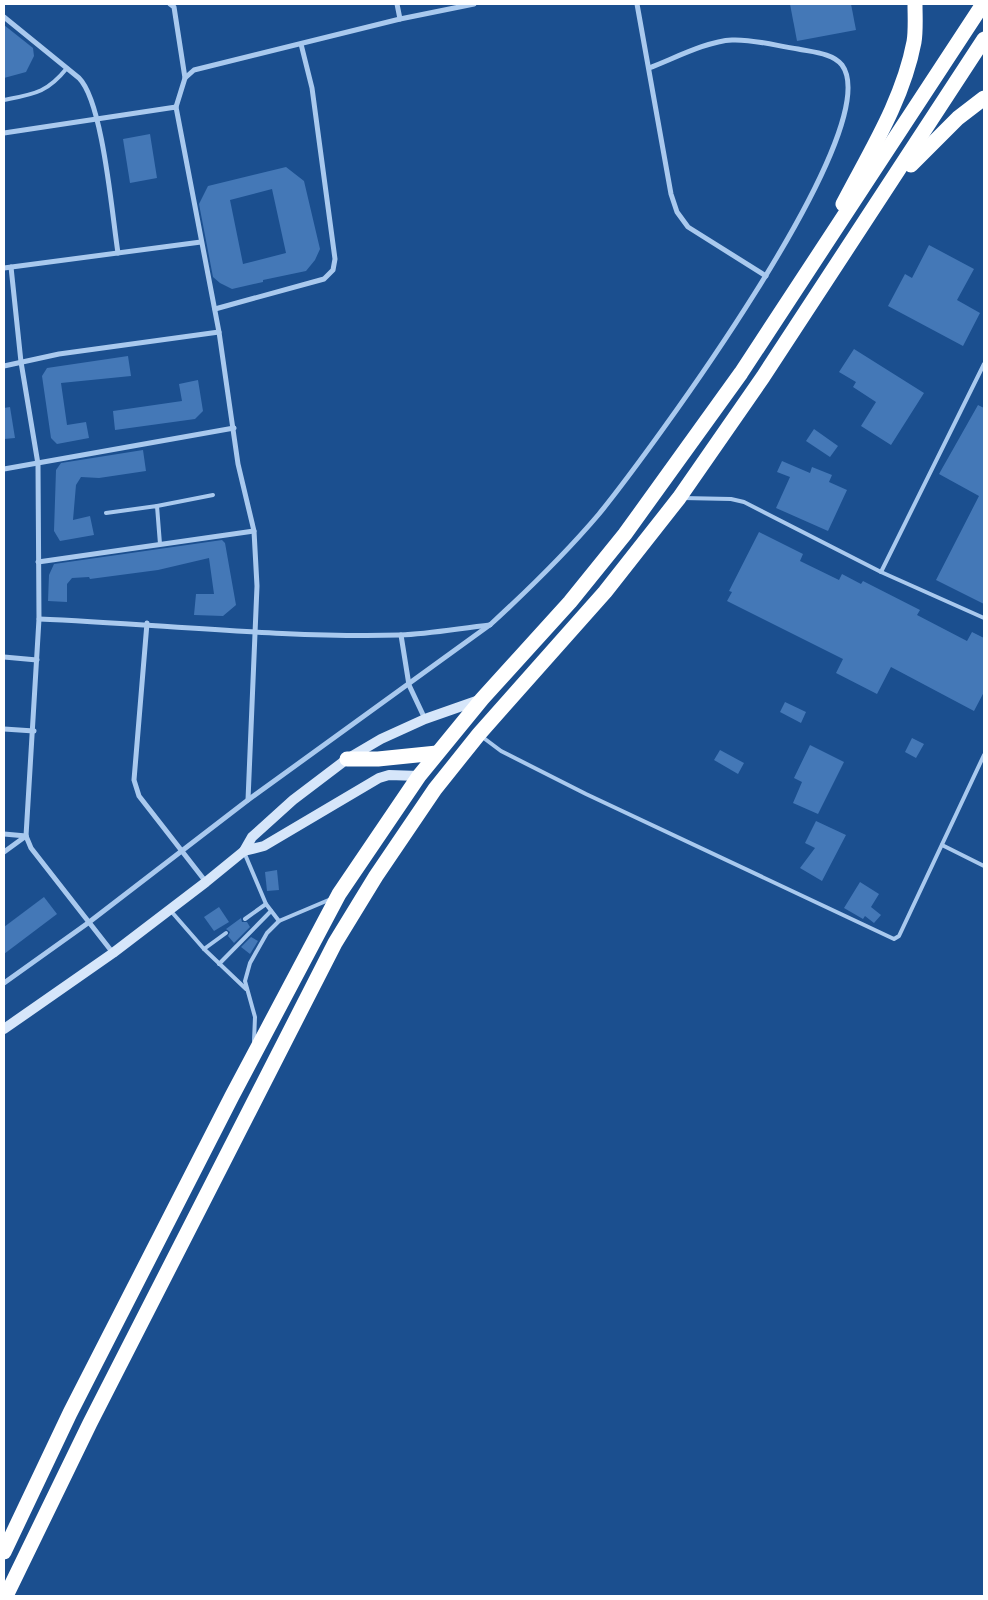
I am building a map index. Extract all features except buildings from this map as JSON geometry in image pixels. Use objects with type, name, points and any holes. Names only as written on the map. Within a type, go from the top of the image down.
[{"type":"highway","points":[[802,280],[894,104],[907,69],[914,40],[915,4]]},
{"type":"highway","points":[[4,1552],[70,1413],[253,1056],[339,894],[418,776],[482,699],[564,608],[625,534],[741,373],[983,4]]},
{"type":"highway","points":[[6,1596],[90,1423],[335,943],[416,816],[479,734],[605,592],[679,498],[763,377],[875,202],[984,39]]},
{"type":"highway","points":[[875,202],[931,143],[958,118],[984,98]]},
{"type":"highway","points":[[347,759],[378,759],[437,753]]},
{"type":"street","points":[[170,4],[175,15],[185,78],[176,107],[220,332],[238,464],[254,531],[257,586],[248,800]]},
{"type":"street","points":[[397,4],[400,19]]},
{"type":"street","points":[[185,78],[194,70],[400,19],[474,4]]},
{"type":"street","points":[[637,4],[671,194],[677,212],[688,227],[696,233],[766,276]]},
{"type":"street","points":[[4,17],[67,68],[89,90],[97,118],[118,253]]},
{"type":"street","points":[[4,983],[88,923],[181,849],[491,624],[524,594],[598,515],[685,397],[766,276],[816,188],[832,152],[846,104],[847,80],[842,65],[837,60],[820,53],[732,40],[712,44],[649,68]]},
{"type":"street","points":[[215,308],[324,279],[334,270],[312,88],[301,44]]},
{"type":"street","points":[[4,133],[176,107]]},
{"type":"street","points":[[4,268],[201,242]]},
{"type":"street","points":[[11,267],[21,362],[38,464],[39,619],[34,731],[26,836],[32,848],[112,953]]},
{"type":"street","points":[[4,366],[59,354],[220,332]]},
{"type":"street","points":[[4,469],[234,428]]},
{"type":"street","points":[[38,562],[254,531]]},
{"type":"street","points":[[39,619],[147,623],[254,632],[401,635],[491,624]]},
{"type":"street","points":[[147,623],[134,780],[139,796],[206,882]]},
{"type":"street","points":[[401,635],[408,685],[425,719]]},
{"type":"street","points":[[4,657],[37,660]]},
{"type":"street","points":[[4,1029],[112,953],[206,882],[244,851],[252,837],[293,800],[347,759],[381,739],[425,719],[482,699]]},
{"type":"street","points":[[4,728],[34,731]]},
{"type":"street","points":[[244,851],[264,846],[378,778],[390,775],[418,776]]},
{"type":"street","points":[[4,834],[26,836]]},
{"type":"street","points":[[4,852],[26,836]]},
{"type":"lane","points":[[4,100],[42,92],[54,83],[67,68]]},
{"type":"lane","points":[[881,572],[984,364]]},
{"type":"lane","points":[[106,513],[213,496]]},
{"type":"lane","points":[[679,498],[731,498],[744,502],[881,572],[984,618]]},
{"type":"lane","points":[[157,506],[160,544]]},
{"type":"lane","points":[[479,734],[501,751],[586,794],[787,887],[892,939],[899,936],[984,755]]},
{"type":"lane","points":[[942,845],[984,866]]},
{"type":"lane","points":[[244,851],[266,904],[279,921]]},
{"type":"lane","points":[[253,1056],[255,1017],[245,981],[250,963],[267,933],[279,921],[339,894]]},
{"type":"lane","points":[[245,919],[266,904]]},
{"type":"lane","points":[[170,910],[204,949],[247,990]]},
{"type":"lane","points":[[219,964],[271,911]]},
{"type":"lane","points":[[204,949],[226,933]]}]
